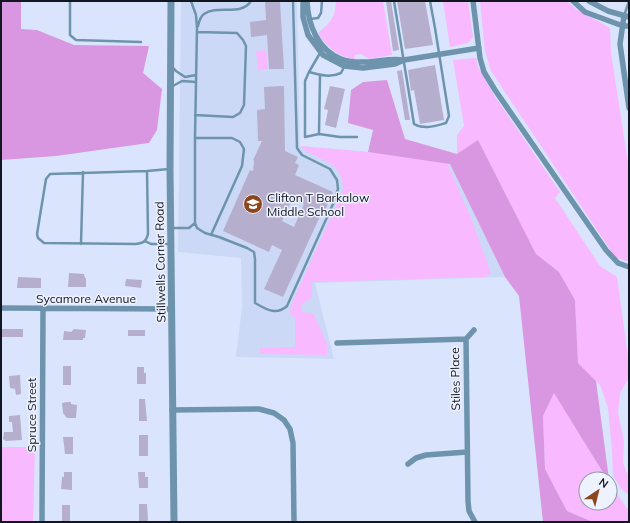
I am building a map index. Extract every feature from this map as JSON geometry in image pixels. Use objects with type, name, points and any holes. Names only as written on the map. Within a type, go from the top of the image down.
[{"type":"street","name":"Stillwells Corner Road","points":[[171,1],[170,244],[174,522]]},
{"type":"street","points":[[303,1],[307,19]]},
{"type":"street","points":[[307,1],[308,35],[323,50],[342,60],[354,62],[371,62],[394,58],[404,60]]},
{"type":"street","points":[[473,1],[480,58],[484,72],[606,250],[618,263],[629,267]]},
{"type":"street","points":[[573,1],[585,12],[626,26]]},
{"type":"street","points":[[589,1],[608,11],[627,16],[626,26],[620,44],[629,108]]},
{"type":"street","points":[[323,50],[323,55],[344,66],[363,68],[395,64],[404,60],[479,48]]},
{"type":"street","name":"Sycamore Avenue","points":[[1,308],[171,309]]},
{"type":"street","name":"Spruce Street","points":[[42,522],[43,309]]},
{"type":"street","points":[[466,339],[474,330]]},
{"type":"street","name":"Stiles Place","points":[[338,343],[466,339],[468,506],[474,522]]},
{"type":"street","points":[[172,410],[259,409],[274,413],[284,420],[290,429],[293,443],[294,522]]},
{"type":"street","points":[[408,464],[416,458],[426,455],[467,452]]},
{"type":"lane","points":[[70,1],[70,35],[72,38],[76,40],[141,42]]},
{"type":"lane","points":[[191,1],[196,15],[197,28],[195,223],[200,231],[254,252],[255,303],[277,312],[282,311],[287,306],[333,204],[338,189],[337,180],[330,168],[302,155],[297,148],[293,1]]},
{"type":"lane","points":[[197,28],[201,18],[208,12],[243,9],[251,1]]},
{"type":"lane","points":[[307,19],[318,18],[321,13],[322,1]]},
{"type":"lane","points":[[394,1],[414,124],[420,127],[446,123],[449,116],[430,1]]},
{"type":"lane","points":[[627,16],[629,1]]},
{"type":"lane","points":[[195,115],[233,117],[240,114],[244,106],[245,93],[246,46],[244,40],[237,33],[197,32]]},
{"type":"lane","points":[[323,50],[308,72],[305,81],[305,137],[319,134],[340,137],[357,137]]},
{"type":"lane","points":[[171,66],[185,77],[196,75]]},
{"type":"lane","points":[[308,72],[320,75],[336,75],[341,73],[344,66]]},
{"type":"lane","points":[[319,134],[320,75]]},
{"type":"lane","points":[[171,87],[182,81],[196,82]]},
{"type":"lane","points":[[195,138],[232,138],[240,142],[244,149],[242,166],[211,235]]},
{"type":"lane","points":[[170,169],[147,171],[52,173],[46,179],[37,234],[39,241],[44,243],[136,244],[145,241],[151,244],[170,244]]},
{"type":"lane","points":[[145,241],[148,234],[147,171]]},
{"type":"lane","points":[[81,244],[82,172]]},
{"type":"lane","points":[[170,228],[189,228],[195,223]]},
{"type":"shaded area","points":[[1,1],[21,1],[21,29],[37,30],[74,45],[149,46],[143,73],[162,89],[157,130],[149,143],[56,156],[1,160]]},
{"type":"shaded area","points":[[181,1],[297,1],[300,146],[368,152],[450,164],[505,277],[315,283],[334,359],[236,357],[242,307],[241,258],[178,252]]},
{"type":"shaded area","points":[[336,1],[383,1],[392,55],[369,59],[361,54],[355,55],[354,60],[343,56],[329,47],[318,33],[332,19],[335,12]]},
{"type":"shaded area","points":[[443,1],[468,1],[473,37],[468,43],[450,47]]},
{"type":"shaded area","points":[[480,1],[567,1],[576,9],[610,28],[611,53],[629,169],[629,261],[615,257],[491,71],[485,51]]},
{"type":"shaded area","points":[[266,50],[268,69],[258,70],[256,51]]},
{"type":"shaded area","points":[[476,58],[478,67],[494,95],[560,192],[555,198],[600,266],[617,277],[629,364],[629,378],[620,393],[618,413],[624,441],[623,463],[629,478],[629,495],[621,489],[618,484],[618,471],[613,471],[608,408],[600,385],[578,363],[575,300],[559,272],[536,254],[478,141],[457,154],[457,135],[464,126],[453,60]]},
{"type":"shaded area","points":[[387,80],[405,139],[457,154],[478,140],[536,254],[559,272],[575,300],[578,363],[596,381],[608,471],[602,471],[554,393],[543,416],[545,469],[567,511],[593,522],[543,522],[519,296],[505,277],[450,164],[368,152],[373,130],[348,123],[351,90],[363,82]]},
{"type":"shaded area","points":[[300,146],[368,152],[447,163],[471,218],[491,273],[485,277],[312,282],[312,297],[301,305],[301,312],[314,314],[328,346],[327,355],[260,354],[260,348],[295,347],[295,317],[291,316],[290,310],[292,303],[343,190],[339,172],[334,166]]},
{"type":"shaded area","points":[[554,392],[602,471],[578,471],[578,511],[618,511],[618,495],[629,511],[629,522],[593,522],[567,511],[545,469],[543,416]]},
{"type":"shaded area","points":[[1,447],[35,447],[33,522],[1,522]]},
{"type":"building","points":[[265,1],[280,1],[284,69],[269,69],[267,35],[251,37],[250,22],[266,20]]},
{"type":"building","points":[[386,1],[391,1],[399,50],[393,51]]},
{"type":"building","points":[[397,1],[425,1],[433,45],[405,49]]},
{"type":"building","points":[[435,65],[444,120],[420,124],[414,90],[411,91],[408,70]]},
{"type":"building","points":[[402,70],[410,120],[405,120],[397,71]]},
{"type":"building","points":[[284,86],[285,151],[298,157],[295,163],[299,165],[295,175],[333,192],[324,213],[322,212],[283,297],[264,289],[282,250],[272,245],[269,252],[223,231],[250,170],[253,171],[253,160],[262,141],[258,141],[257,110],[265,109],[264,87]],"holes":[[[292,199],[304,204],[294,227],[282,221]]]},
{"type":"building","points":[[330,86],[345,89],[336,128],[325,125],[328,110],[324,109]]},
{"type":"building","points":[[69,273],[84,274],[86,278],[86,287],[68,287]]},
{"type":"building","points":[[18,277],[41,278],[41,288],[17,288]]},
{"type":"building","points":[[126,279],[142,280],[141,288],[125,286]]},
{"type":"building","points":[[1,329],[23,329],[23,337],[1,337]]},
{"type":"building","points":[[74,329],[86,330],[85,338],[83,338],[83,340],[63,340],[64,331],[71,332]]},
{"type":"building","points":[[128,330],[145,330],[145,336],[128,336]]},
{"type":"building","points":[[63,366],[71,366],[71,385],[63,385]]},
{"type":"building","points":[[137,367],[144,367],[144,373],[146,373],[146,384],[137,384]]},
{"type":"building","points":[[20,375],[21,394],[16,395],[15,389],[10,388],[9,376]]},
{"type":"building","points":[[139,399],[145,399],[147,421],[139,421]]},
{"type":"building","points":[[67,402],[77,405],[76,418],[67,418],[63,413],[62,403]]},
{"type":"building","points":[[20,415],[22,440],[6,441],[3,439],[4,432],[13,432],[12,422],[9,422],[9,416]]},
{"type":"building","points":[[139,435],[148,435],[148,456],[139,456]]},
{"type":"building","points":[[63,437],[73,437],[73,454],[65,454]]},
{"type":"building","points":[[64,472],[72,472],[72,490],[61,489]]},
{"type":"building","points":[[138,472],[145,472],[145,477],[148,477],[148,488],[139,488]]},
{"type":"building","points":[[139,504],[147,504],[147,522],[139,522]]},
{"type":"building","points":[[62,505],[70,505],[70,522],[62,522]]},
{"type":"place","name":"Clifton T Barkalow Middle School","points":[[253,204]]}]
